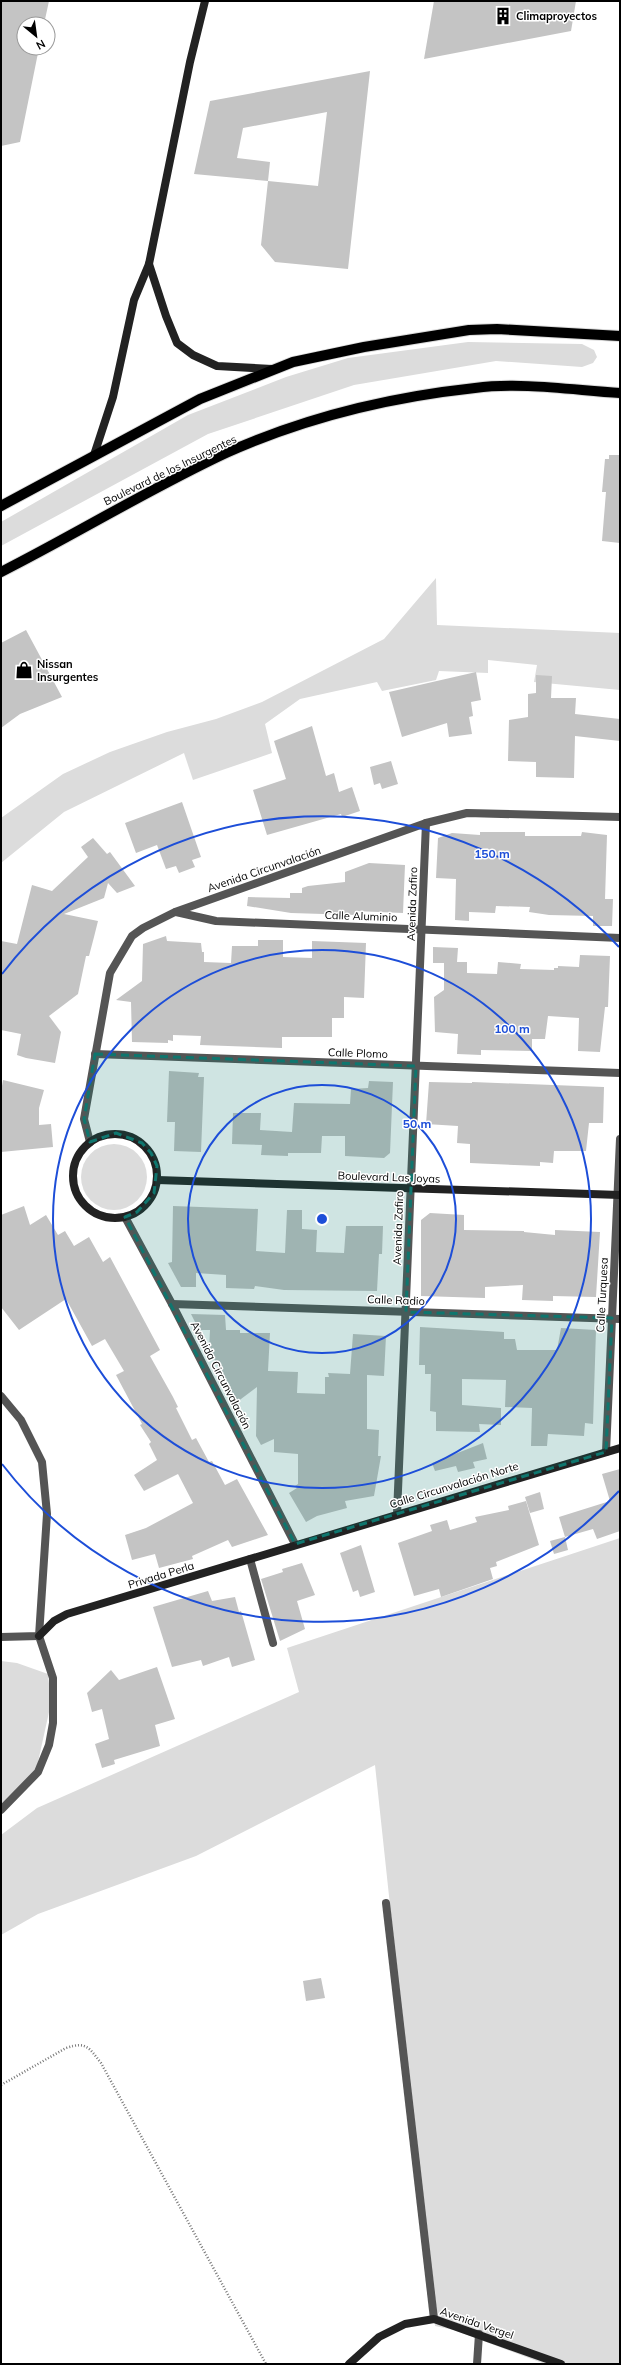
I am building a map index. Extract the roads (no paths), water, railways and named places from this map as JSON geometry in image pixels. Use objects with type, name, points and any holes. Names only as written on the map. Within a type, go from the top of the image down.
[{"type":"main road","points":[[1,506],[94,454],[200,399],[293,362],[364,347],[469,330],[497,329],[620,336]]},
{"type":"main road","name":"Boulevard de los Insurgentes","points":[[1,572],[58,540],[227,453],[302,425],[378,403],[476,388],[520,386],[620,393]]},
{"type":"street","points":[[94,454],[112,397],[134,300],[149,264],[190,62],[205,1]]},
{"type":"street","points":[[149,264],[166,316],[177,343],[193,355],[217,366],[272,370]]},
{"type":"street","name":"Avenida Circunvalación","points":[[90,1142],[84,1119],[110,973],[132,936],[142,928],[175,912],[426,823],[468,813],[620,817]]},
{"type":"street","name":"Avenida Zafiro","points":[[397,1514],[426,823]]},
{"type":"street","name":"Calle Aluminio","points":[[175,912],[216,921],[620,938]]},
{"type":"street","name":"Calle Plomo","points":[[95,1054],[620,1073]]},
{"type":"street","points":[[116,1134],[130,1136],[142,1143],[151,1153],[157,1166],[157,1180],[154,1193],[147,1204],[137,1212],[125,1217],[112,1218],[100,1215],[88,1208],[80,1199],[75,1187],[75,1162],[81,1151],[90,1142],[103,1136],[116,1134]]},
{"type":"street","name":"Calle Turquesa","points":[[606,1452],[616,1318],[620,1139]]},
{"type":"street","name":"Boulevard Las Joyas","points":[[157,1180],[619,1195]]},
{"type":"street","name":"Avenida Circunvalación","points":[[125,1217],[172,1304],[294,1544]]},
{"type":"street","name":"Calle Radio","points":[[172,1304],[616,1318]]},
{"type":"street","points":[[1,1396],[21,1420],[42,1462],[47,1514],[39,1636],[53,1678],[53,1723],[49,1745],[38,1772],[1,1810]]},
{"type":"street","name":"Calle Circunvalación Norte","points":[[294,1544],[620,1448]]},
{"type":"street","name":"Privada Perla","points":[[39,1636],[54,1621],[66,1614],[250,1559],[294,1544]]},
{"type":"street","points":[[250,1559],[273,1643]]},
{"type":"street","points":[[1,1637],[39,1636]]},
{"type":"street","points":[[386,1903],[434,2319]]},
{"type":"street","name":"Avenida Vergel","points":[[349,2364],[379,2337],[405,2324],[434,2319],[560,2364]]},
{"type":"street","points":[[477,2364],[479,2334]]},
{"type":"place","name":"Climaproyectos","points":[[503,16]]},
{"type":"place","name":"Nissan Insurgentes","points":[[24,670]]}]
